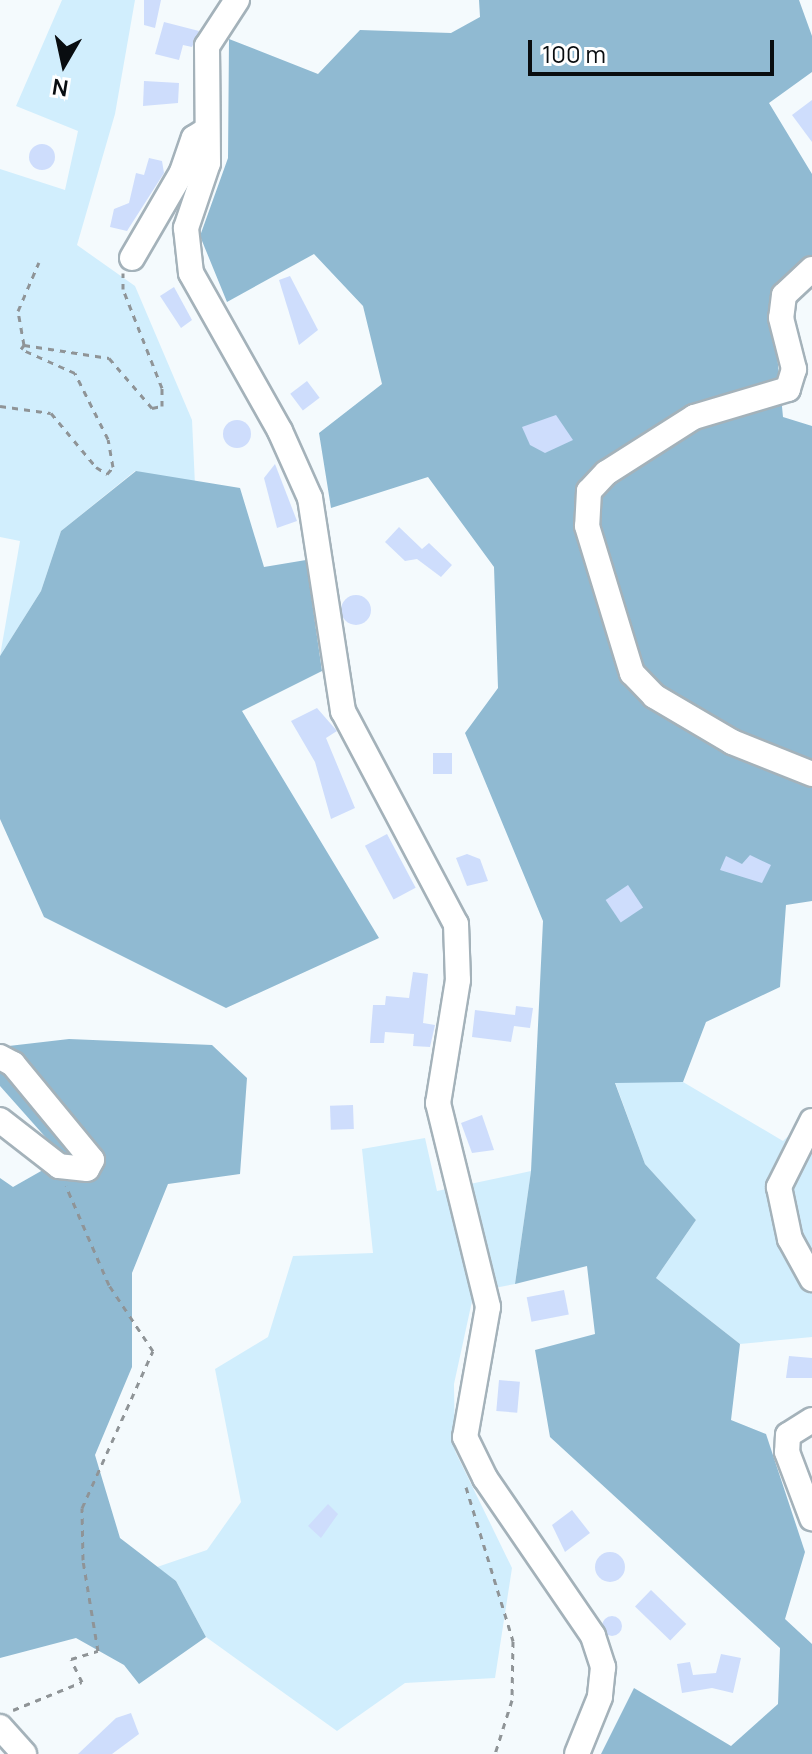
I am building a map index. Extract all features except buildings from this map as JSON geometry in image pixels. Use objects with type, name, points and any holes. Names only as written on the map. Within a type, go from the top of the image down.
[{"type":"street","points":[[237,0],[207,46],[208,163],[186,228],[191,273],[280,431],[310,498],[343,711],[456,924],[458,980],[438,1103],[488,1291],[465,1437],[485,1478],[593,1636],[603,1667],[600,1697],[577,1754]]},
{"type":"street","points":[[132,258],[182,172],[194,138],[207,130]]},
{"type":"street","points":[[812,269],[784,295],[781,318],[794,369],[788,389],[694,417],[606,473],[589,491],[587,526],[632,673],[654,696],[732,742],[812,774]]},
{"type":"street","points":[[0,1057],[13,1064],[92,1160],[87,1169],[59,1166],[0,1120]]},
{"type":"street","points":[[812,1121],[779,1187],[790,1239],[812,1279]]},
{"type":"street","points":[[812,1420],[788,1435],[787,1452],[812,1518]]},
{"type":"street","points":[[2,1721],[24,1754]]},
{"type":"path","points":[[24,345],[109,358],[152,408],[162,406],[148,345],[123,289],[132,258]]},
{"type":"path","points":[[0,406],[51,413],[96,467],[107,474],[113,467],[108,439],[75,373],[28,356],[24,345],[18,311],[39,262]]},
{"type":"path","points":[[2,1721],[82,1682],[71,1659],[98,1651],[83,1560],[82,1508],[153,1351],[109,1285],[59,1166]]},
{"type":"path","points":[[464,1481],[513,1641],[512,1700],[495,1754]]},
{"type":"shaded area","points":[[62,0],[135,0],[115,114],[77,245],[135,286],[192,420],[195,485],[135,471],[61,531],[41,591],[0,656],[20,541],[0,537],[0,169],[65,190],[78,131],[16,106]]},
{"type":"shaded area","points":[[479,0],[799,0],[812,36],[812,72],[769,103],[812,174],[812,269],[772,301],[783,417],[812,426],[812,901],[786,905],[780,987],[706,1022],[683,1082],[615,1083],[645,1164],[696,1220],[656,1278],[740,1344],[731,1420],[766,1434],[805,1552],[785,1619],[812,1644],[812,1754],[601,1754],[634,1688],[731,1746],[778,1704],[780,1648],[550,1437],[535,1350],[595,1334],[587,1266],[515,1284],[531,1171],[543,921],[465,733],[498,688],[494,567],[428,477],[331,508],[319,433],[382,384],[363,306],[314,254],[227,302],[200,236],[228,158],[229,39],[318,74],[360,30],[451,33],[480,17]]},
{"type":"shaded area","points":[[136,471],[240,488],[264,567],[306,560],[322,671],[242,711],[379,938],[226,1008],[44,917],[0,819],[0,656],[41,591],[61,531]]},
{"type":"shaded area","points":[[69,1039],[212,1045],[247,1078],[240,1174],[168,1184],[132,1273],[132,1367],[95,1455],[120,1538],[176,1581],[206,1637],[139,1684],[124,1665],[76,1638],[0,1658],[0,1178],[13,1187],[64,1158],[0,1086],[0,1047]]},
{"type":"shaded area","points":[[615,1082],[683,1082],[783,1141],[812,1113],[812,1337],[740,1344],[656,1278],[696,1220],[645,1164]]},
{"type":"shaded area","points":[[425,1138],[437,1191],[531,1171],[515,1284],[474,1292],[454,1384],[455,1451],[512,1568],[495,1678],[405,1683],[337,1731],[206,1637],[176,1581],[157,1567],[207,1550],[241,1502],[215,1369],[268,1337],[293,1256],[373,1253],[362,1149]]}]
